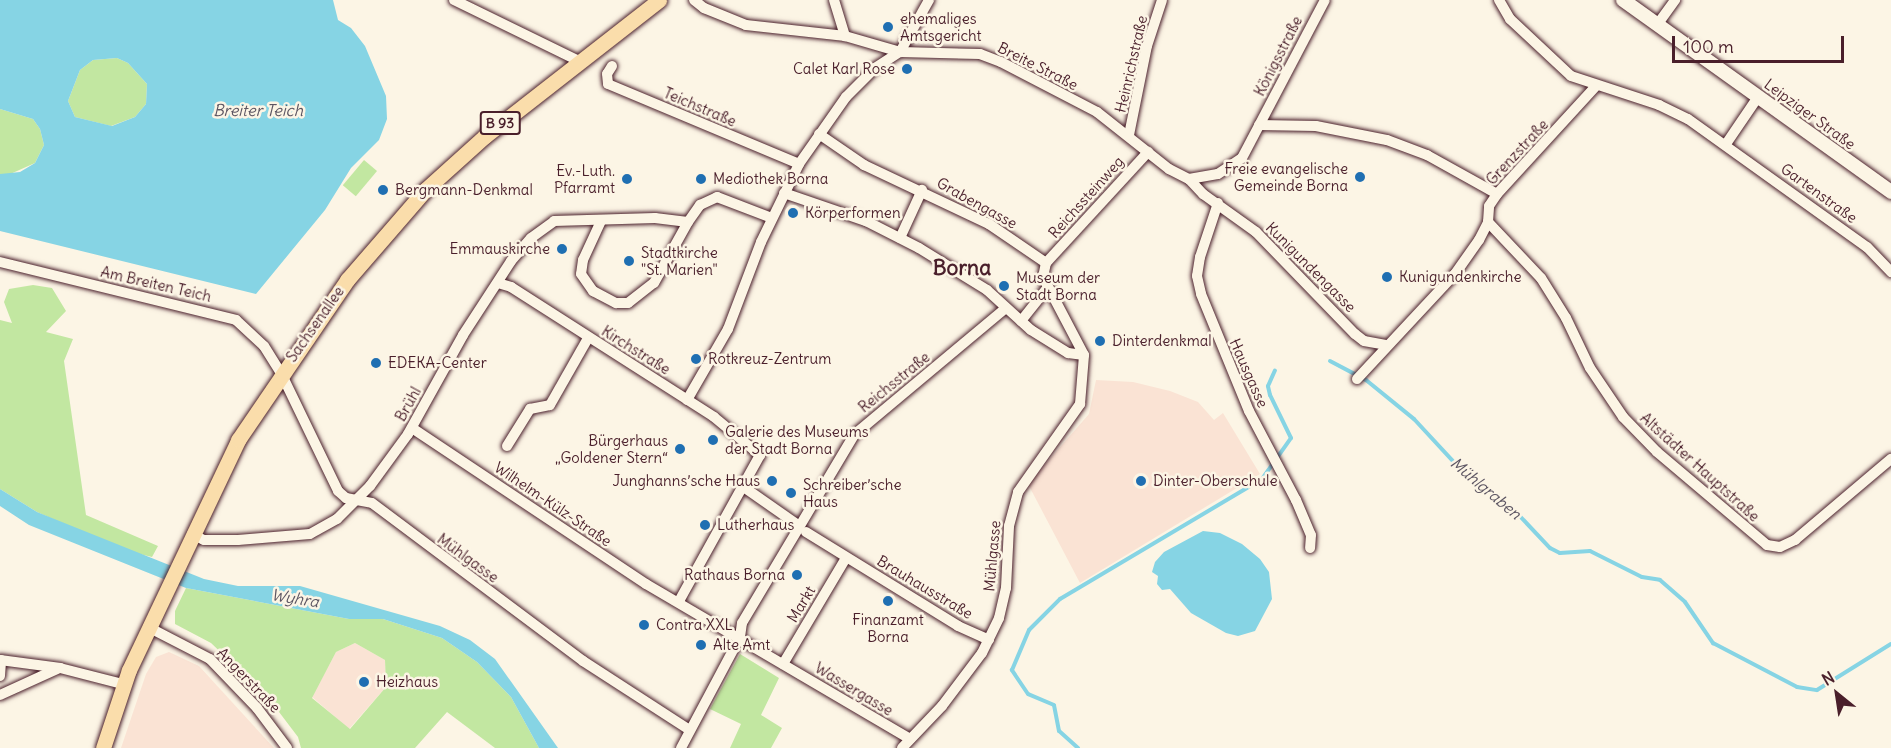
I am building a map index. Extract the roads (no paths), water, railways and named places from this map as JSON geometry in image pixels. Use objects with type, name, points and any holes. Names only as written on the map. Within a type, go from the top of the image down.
[{"type":"main road","name":"Sachsenallee","points":[[103,748],[123,684],[182,554],[238,440],[281,373],[346,280],[417,199],[485,136],[659,0]]},
{"type":"street","name":"Breite Straße","points":[[694,0],[721,16],[747,25],[845,36],[900,52],[980,54],[1097,112],[1148,152],[1189,179]]},
{"type":"street","points":[[834,0],[845,36]]},
{"type":"street","points":[[687,400],[728,329],[772,218],[799,164],[846,97],[875,68],[900,52],[929,0]]},
{"type":"street","name":"Heinrichstraße","points":[[1129,135],[1148,46],[1162,0]]},
{"type":"street","name":"Königsstraße","points":[[1189,179],[1218,174],[1233,167],[1242,158],[1325,0]]},
{"type":"street","name":"Gartenstraße","points":[[1498,0],[1510,20],[1559,67],[1595,87],[1659,105],[1726,144],[1867,247],[1891,272]]},
{"type":"street","name":"Leipziger Straße","points":[[1623,0],[1891,192]]},
{"type":"street","points":[[1657,25],[1675,0]]},
{"type":"street","points":[[455,1],[579,61]]},
{"type":"street","name":"Teichstraße","points":[[612,66],[607,74],[608,84],[799,164]]},
{"type":"street","name":"Grenzstraße","points":[[1360,376],[1386,345],[1455,274],[1488,222],[1489,206],[1497,194],[1595,87]]},
{"type":"street","points":[[1726,144],[1758,97]]},
{"type":"street","points":[[1259,125],[1346,129],[1387,140],[1435,159],[1497,194]]},
{"type":"street","name":"Grabengasse","points":[[819,134],[864,165],[922,190],[988,224],[1046,263]]},
{"type":"street","name":"Reichssteinweg","points":[[1046,263],[1148,152]]},
{"type":"street","name":"Kunigundengasse","points":[[1189,179],[1256,232],[1355,334],[1364,341],[1386,345]]},
{"type":"street","name":"Grabengasse","points":[[900,238],[922,190]]},
{"type":"street","points":[[784,193],[866,221],[900,238],[987,290],[1022,321],[1068,353],[1084,355]]},
{"type":"street","points":[[601,221],[583,260],[581,274],[593,291],[615,303],[628,303],[654,283],[700,205],[717,197],[772,218]]},
{"type":"street","name":"Hausgasse","points":[[1218,203],[1197,276],[1215,334],[1311,535],[1310,548]]},
{"type":"street","name":"Brühl","points":[[192,534],[204,540],[238,540],[310,534],[327,525],[357,501],[412,428],[463,335],[511,261],[544,227],[565,220],[655,218],[688,222]]},
{"type":"street","name":"Altstädter Hauptstraße","points":[[1488,222],[1547,287],[1590,368],[1623,417],[1657,452],[1767,545],[1780,547],[1795,540],[1891,459]]},
{"type":"street","name":"Am Breiten Teich","points":[[0,262],[236,320],[264,346],[281,373]]},
{"type":"street","points":[[1046,263],[1043,277],[1084,355]]},
{"type":"street","name":"Kirchstraße","points":[[498,284],[511,287],[687,400],[755,448],[760,455],[760,462],[745,488]]},
{"type":"street","points":[[1022,321],[1048,287]]},
{"type":"street","name":"Reichsstraße","points":[[802,528],[854,435],[1006,308]]},
{"type":"street","points":[[507,446],[530,409],[550,405],[588,338]]},
{"type":"street","name":"Mühlgasse","points":[[902,748],[973,668],[989,640],[1006,588],[1012,508],[1027,474],[1076,413],[1083,385],[1084,355]]},
{"type":"street","name":"Mühlgasse","points":[[281,373],[338,491],[357,501],[372,503],[583,661],[688,729]]},
{"type":"street","name":"Wilhelm-Külz-Straße","points":[[412,428],[646,584],[679,601]]},
{"type":"street","points":[[783,664],[679,601],[745,488],[846,558]]},
{"type":"street","points":[[684,747],[688,729],[740,638],[742,623],[802,528]]},
{"type":"street","name":"Brauhausstraße","points":[[846,558],[958,626],[989,640]]},
{"type":"street","name":"Markt","points":[[783,664],[846,558]]},
{"type":"street","name":"Angerstraße","points":[[148,627],[210,659],[281,736],[287,748]]},
{"type":"street","points":[[0,676],[1,660],[60,668],[123,684]]},
{"type":"street","name":"Wassergasse","points":[[783,664],[910,740]]},
{"type":"street","points":[[0,695],[60,668]]},
{"type":"water","name":"Breiter Teich","points":[[0,0],[333,0],[338,20],[351,28],[365,46],[386,96],[387,119],[379,140],[351,168],[325,210],[256,294],[0,231],[0,174],[20,172],[35,163],[44,145],[40,129],[33,119],[0,109]],"holes":[[[117,58],[128,63],[147,84],[146,104],[135,117],[112,126],[75,117],[68,101],[80,70],[93,60]]]},
{"type":"water","name":"Wyhra","points":[[0,489],[37,512],[204,579],[238,586],[300,586],[440,626],[470,640],[495,659],[558,748],[539,748],[511,697],[477,662],[442,638],[383,619],[349,619],[186,588],[29,525],[0,506]]},
{"type":"water","points":[[1203,531],[1220,533],[1242,544],[1260,559],[1269,572],[1272,599],[1255,631],[1238,636],[1226,633],[1191,613],[1170,589],[1162,590],[1157,584],[1158,576],[1152,572],[1155,562],[1164,552]]},
{"type":"waterway","name":"Mühlgraben","points":[[1330,361],[1366,380],[1414,419],[1463,472],[1515,511],[1550,548],[1560,553],[1590,551],[1642,577],[1660,580],[1685,602],[1713,643],[1797,687],[1817,690],[1891,644]]},
{"type":"waterway","name":"Mühlgraben","points":[[1078,748],[1059,731],[1054,705],[1028,694],[1012,670],[1029,630],[1060,599],[1262,479],[1291,438],[1270,395],[1268,386],[1275,370]]},
{"type":"place","name":"ehemaliges Amtsgericht","points":[[888,27]]},
{"type":"place","name":"Calet Karl Rose","points":[[907,69]]},
{"type":"place","name":"Freie evangelische Gemeinde Borna","points":[[1360,177]]},
{"type":"place","name":"Ev.-Luth. Pfarramt","points":[[627,179]]},
{"type":"place","name":"Mediothek Borna","points":[[701,179]]},
{"type":"place","name":"Bergmann-Denkmal","points":[[383,190]]},
{"type":"place","name":"Körperformen","points":[[793,213]]},
{"type":"place","name":"Emmauskirche","points":[[562,249]]},
{"type":"place","name":"Stadtkirche \"St. Marien\"","points":[[629,261]]},
{"type":"place","name":"Kunigundenkirche","points":[[1387,277]]},
{"type":"place","name":"Museum der Stadt Borna","points":[[1004,286]]},
{"type":"place","name":"Dinterdenkmal","points":[[1100,341]]},
{"type":"place","name":"Rotkreuz-Zentrum","points":[[696,359]]},
{"type":"place","name":"EDEKA-Center","points":[[376,363]]},
{"type":"place","name":"Galerie des Museums der Stadt Borna","points":[[713,440]]},
{"type":"place","name":"Bürgerhaus „Goldener Stern“","points":[[680,449]]},
{"type":"place","name":"Junghanns’sche Haus","points":[[772,481]]},
{"type":"place","name":"Dinter-Oberschule","points":[[1141,481]]},
{"type":"place","name":"Schreiber’sche Haus","points":[[791,493]]},
{"type":"place","name":"Lutherhaus","points":[[705,525]]},
{"type":"place","name":"Rathaus Borna","points":[[797,575]]},
{"type":"place","name":"Finanzamt Borna","points":[[888,601]]},
{"type":"place","name":"Contra XXL","points":[[644,625]]},
{"type":"place","name":"Alte Amt","points":[[701,645]]},
{"type":"place","name":"Heizhaus","points":[[364,682]]},
{"type":"district","name":"Borna","points":[[962,268]]}]
